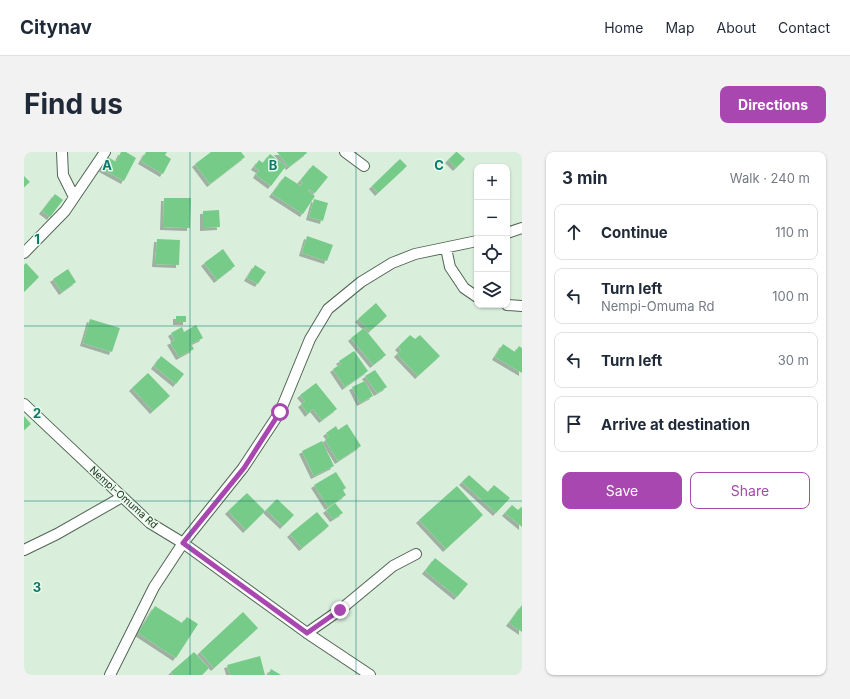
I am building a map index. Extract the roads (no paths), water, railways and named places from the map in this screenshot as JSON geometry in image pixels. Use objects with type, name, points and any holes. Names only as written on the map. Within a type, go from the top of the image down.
[{"type":"street","points":[[62,152],[63,175],[74,197]]},
{"type":"street","points":[[24,253],[65,210],[105,152]]},
{"type":"street","points":[[345,152],[364,166]]},
{"type":"street","points":[[510,232],[522,228]]},
{"type":"street","points":[[110,675],[154,587],[183,543],[244,468],[280,412],[310,338],[328,309],[361,282],[392,263],[415,254],[474,242]]},
{"type":"street","points":[[446,248],[450,268],[464,288],[474,295]]},
{"type":"street","points":[[510,305],[522,306]]},
{"type":"street","name":"Nempi-Omuma Rd","points":[[24,404],[150,524],[183,543],[307,633],[370,675]]},
{"type":"street","points":[[24,550],[57,534],[122,497]]},
{"type":"street","points":[[307,633],[340,610],[393,566],[416,554]]}]
